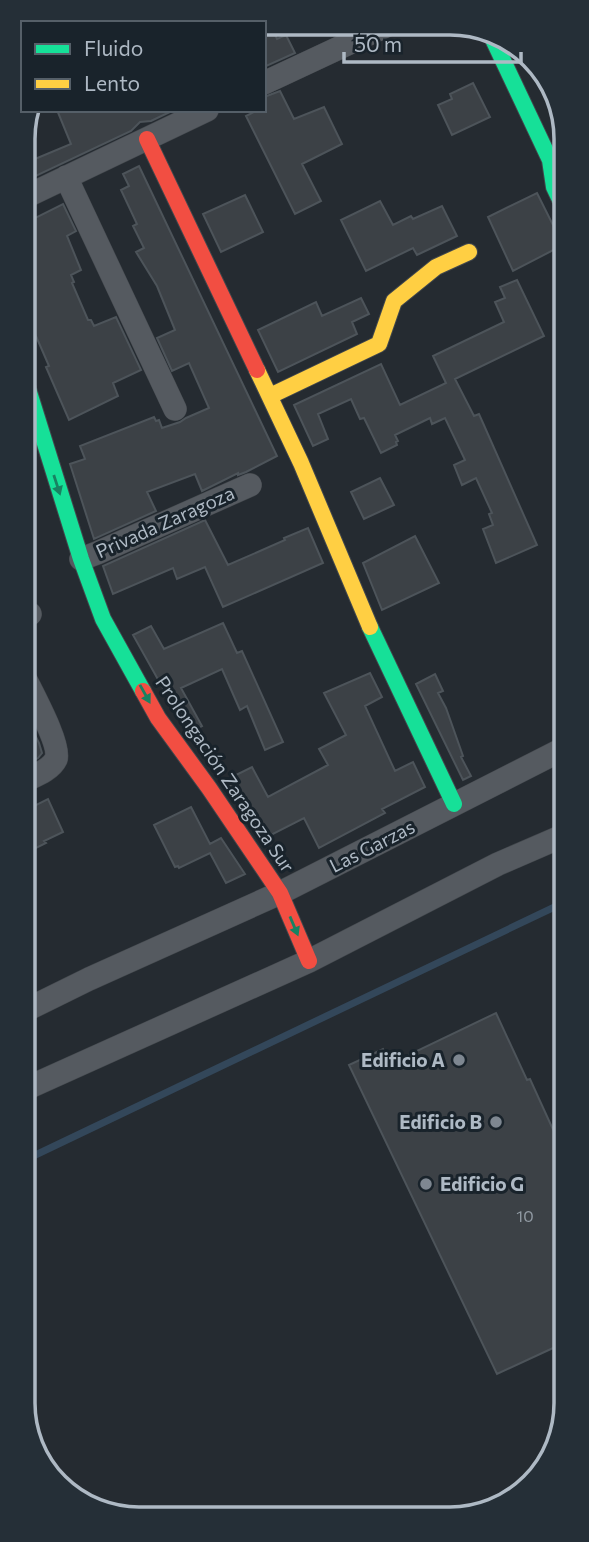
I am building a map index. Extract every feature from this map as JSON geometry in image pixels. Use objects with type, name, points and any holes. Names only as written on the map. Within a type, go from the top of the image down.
[{"type":"street","points":[[266,82],[367,35]]},
{"type":"street","points":[[497,47],[554,151]]},
{"type":"street","points":[[35,192],[203,112]]},
{"type":"street","points":[[147,139],[301,463],[377,645],[454,804]]},
{"type":"street","points":[[66,177],[175,409]]},
{"type":"street","points":[[270,396],[379,344],[394,301],[436,267],[469,252]]},
{"type":"street","name":"Prolongación Zaragoza Sur","points":[[35,413],[103,619],[158,718],[280,893],[309,961]]},
{"type":"street","name":"Privada Zaragoza","points":[[81,559],[250,485]]},
{"type":"street","points":[[35,699],[54,739],[56,758],[35,774]]},
{"type":"street","name":"Las Garzas","points":[[35,1006],[280,893],[554,754]]},
{"type":"street","points":[[35,1084],[309,961],[498,864],[554,840]]},
{"type":"building","points":[[266,35],[275,35],[277,39],[286,35],[295,53],[266,66]]},
{"type":"building","points":[[473,83],[490,117],[452,135],[438,105],[452,99],[450,94]]},
{"type":"building","points":[[280,91],[294,119],[324,107],[342,144],[302,164],[321,201],[295,214],[246,116],[254,112],[266,112],[266,96]]},
{"type":"building","points":[[58,112],[170,112],[151,121],[140,122],[131,131],[35,176],[35,159],[71,144]]},
{"type":"building","points":[[139,166],[277,456],[202,491],[195,474],[147,492],[156,511],[94,539],[70,464],[85,459],[80,446],[154,417],[156,421],[159,420],[162,428],[209,408],[189,363],[172,371],[157,338],[175,330],[157,286],[136,252],[144,248],[133,226],[137,224],[121,190],[129,186],[123,174]]},
{"type":"building","points":[[537,193],[554,227],[554,250],[513,271],[488,217]]},
{"type":"building","points":[[245,195],[263,232],[221,252],[203,214]]},
{"type":"building","points":[[380,201],[393,225],[442,206],[457,236],[417,255],[413,248],[366,271],[341,220]]},
{"type":"building","points":[[63,204],[76,231],[67,236],[81,270],[71,275],[74,282],[72,283],[88,320],[91,320],[94,326],[116,317],[141,370],[113,383],[118,396],[69,420],[35,334],[35,218]]},
{"type":"building","points":[[517,280],[544,336],[455,379],[474,416],[479,414],[537,545],[496,563],[483,529],[493,525],[489,514],[492,513],[476,478],[462,485],[454,465],[465,460],[445,418],[432,424],[430,418],[395,435],[397,445],[381,453],[364,418],[360,419],[351,399],[318,414],[328,439],[313,446],[294,405],[381,364],[400,405],[446,383],[433,356],[504,322],[495,302],[505,298],[500,287]]},
{"type":"building","points":[[361,298],[369,314],[352,322],[357,334],[278,372],[258,330],[316,302],[322,316]]},
{"type":"building","points":[[380,478],[394,505],[364,519],[351,492]]},
{"type":"building","points":[[205,520],[228,565],[308,528],[323,563],[223,607],[205,567],[177,579],[173,568],[113,594],[103,566]]},
{"type":"building","points":[[415,536],[439,583],[382,610],[363,563]]},
{"type":"building","points":[[223,623],[237,653],[242,651],[283,742],[265,750],[247,706],[240,710],[222,669],[181,688],[202,726],[191,732],[174,708],[133,635],[151,626],[164,649]]},
{"type":"building","points":[[370,673],[382,697],[365,706],[395,771],[413,762],[425,787],[382,809],[385,813],[319,848],[304,818],[265,838],[226,780],[252,767],[268,797],[328,765],[319,749],[346,735],[324,693]]},
{"type":"building","points":[[435,674],[443,691],[438,693],[446,708],[463,756],[461,757],[471,776],[463,780],[416,684]]},
{"type":"building","points":[[35,735],[42,753],[35,760]]},
{"type":"building","points":[[48,799],[63,832],[44,841],[46,843],[35,848],[35,806]]},
{"type":"building","points":[[191,807],[210,844],[221,838],[245,874],[226,883],[210,853],[179,868],[175,867],[154,825]]},
{"type":"building","points":[[496,1013],[554,1132],[554,1348],[497,1374],[349,1065],[383,1049],[390,1064]]},
{"type":"waterway","points":[[35,1155],[554,907]]},
{"type":"traffic: fast","points":[[496,46],[550,160],[554,187]]},
{"type":"traffic: fast","points":[[35,411],[81,559],[103,619],[143,691]]},
{"type":"traffic: fast","points":[[370,627],[454,804]]},
{"type":"traffic: slow","points":[[270,396],[379,344],[394,301],[436,267],[469,252]]},
{"type":"traffic: slow","points":[[257,370],[301,463],[370,627]]},
{"type":"traffic: jam","points":[[147,139],[257,370]]},
{"type":"traffic: jam","points":[[143,691],[158,718],[280,893],[309,961]]},
{"type":"place","name":"Edificio A","points":[[459,1060]]},
{"type":"place","name":"Edificio B","points":[[496,1122]]},
{"type":"place","name":"Edificio G","points":[[426,1184]]}]
